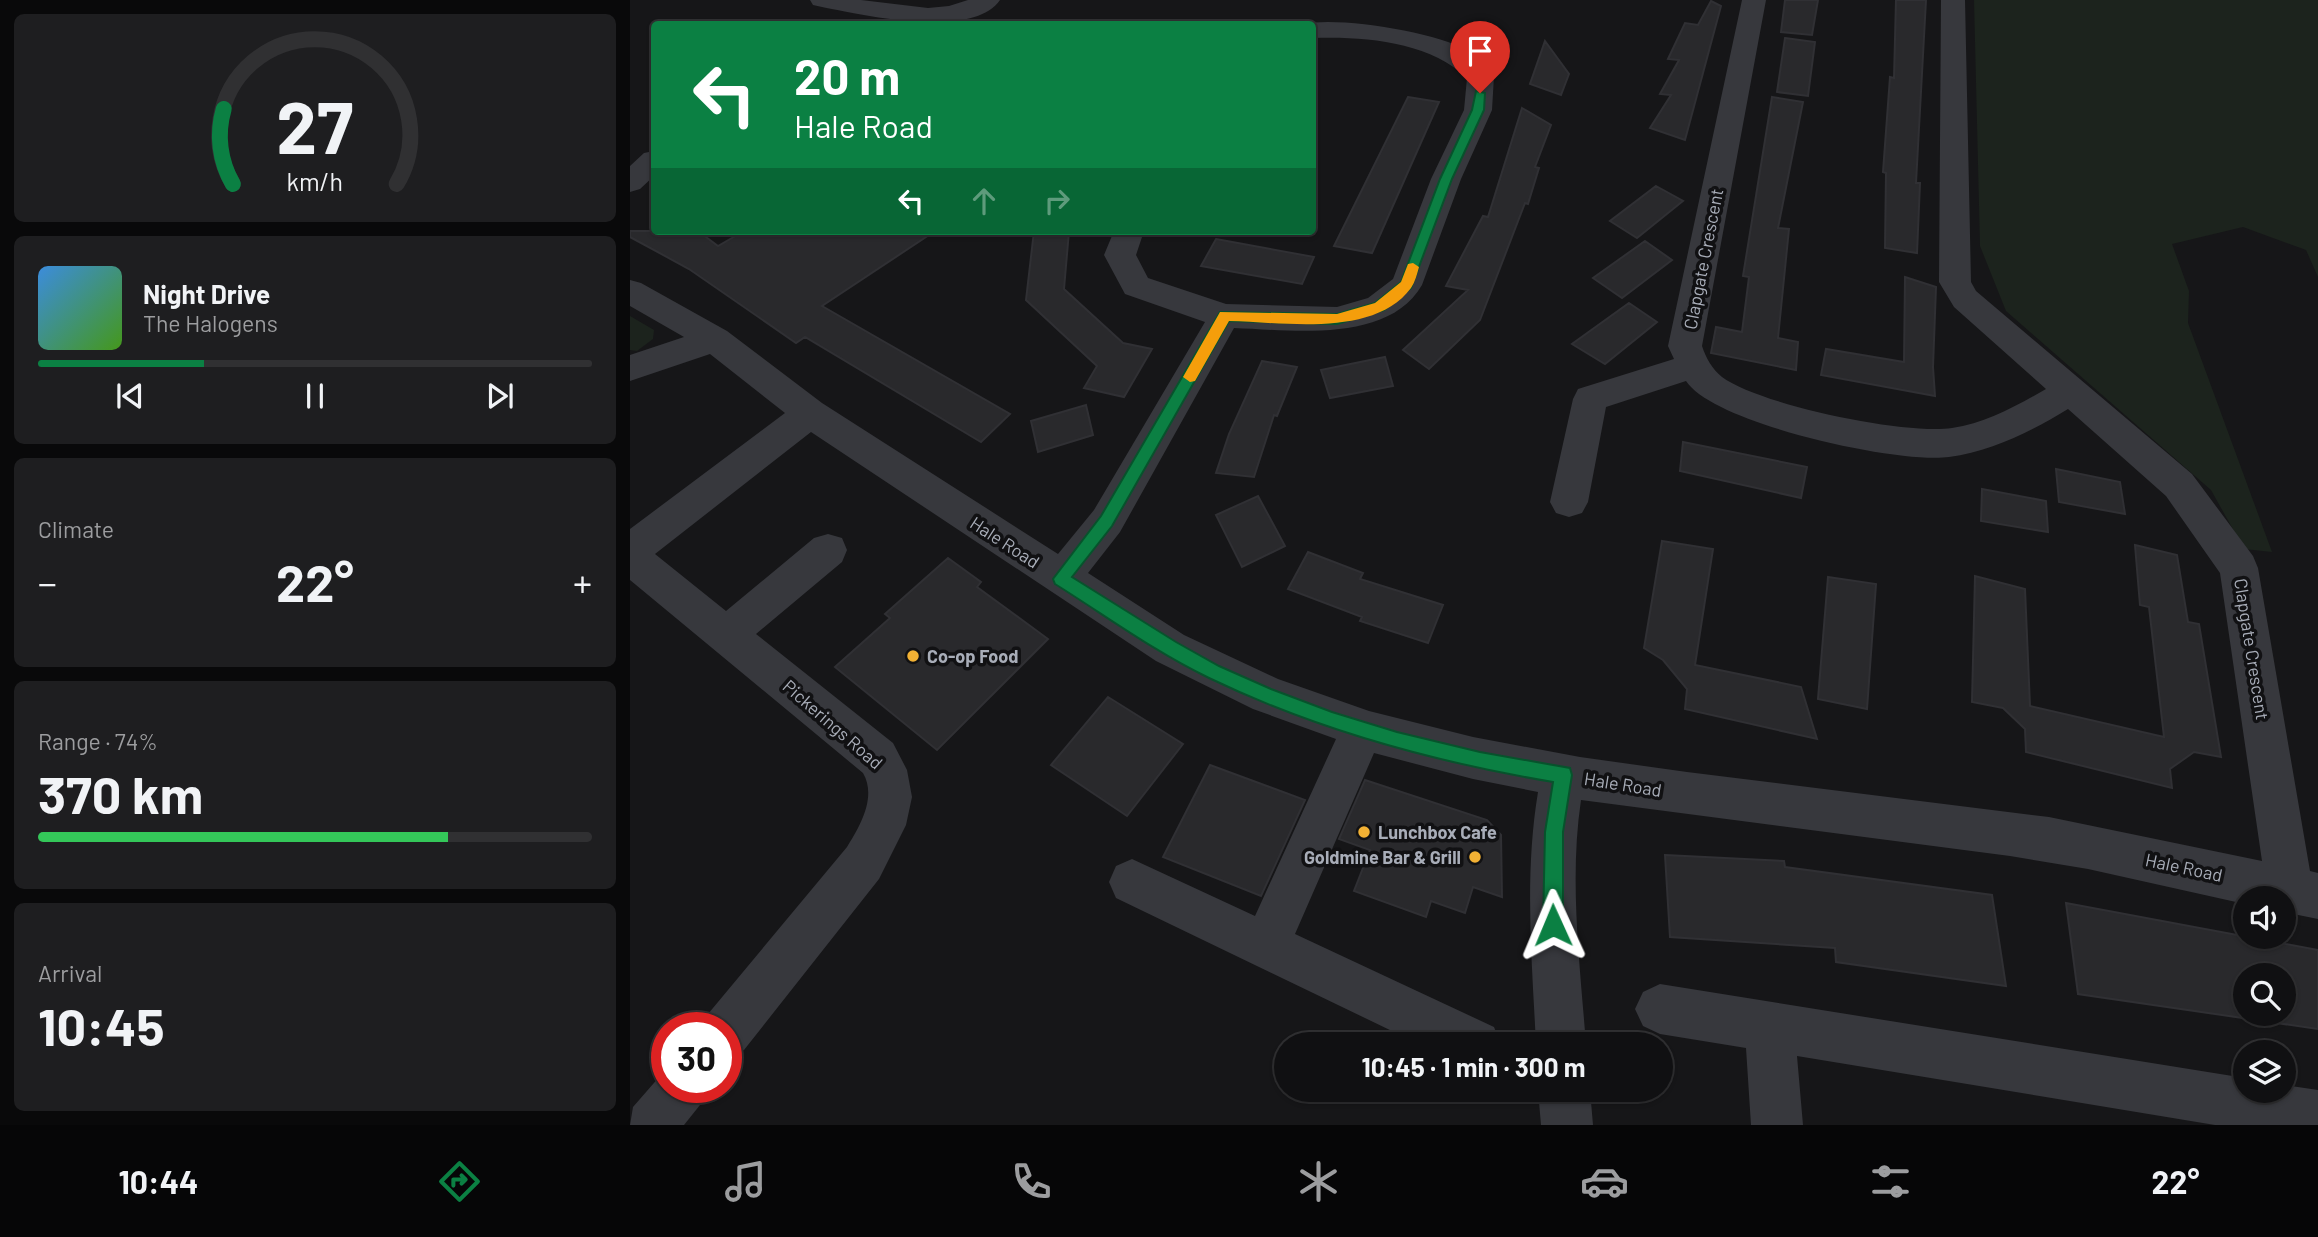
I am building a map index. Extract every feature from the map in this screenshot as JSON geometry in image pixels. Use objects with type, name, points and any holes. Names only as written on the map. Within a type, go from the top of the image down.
[{"type":"street","points":[[812,21],[828,1],[936,17],[964,12],[988,0]]},
{"type":"street","name":"Clapgate Crescent","points":[[1693,366],[1685,346],[1754,0]]},
{"type":"street","name":"Clapgate Crescent","points":[[1953,0],[1955,282],[1965,299],[2179,485],[2239,568],[2304,893]]},
{"type":"street","points":[[1128,235],[1120,255],[1136,286],[1225,316],[1337,319],[1379,307],[1406,285],[1446,179],[1478,110],[1481,76],[1458,56],[1412,42],[1354,32],[1316,30]]},
{"type":"street","points":[[630,182],[651,163]]},
{"type":"street","name":"Hale Road","points":[[630,291],[715,340],[810,413],[1061,579],[1213,671],[1266,695],[1362,730],[1480,761],[1688,794],[2011,833],[2082,845],[2304,893]]},
{"type":"street","points":[[1061,579],[1107,521],[1225,316]]},
{"type":"street","points":[[630,368],[715,340]]},
{"type":"street","points":[[1569,502],[1590,399],[1693,366],[1713,388],[1748,404],[1863,434],[1931,444],[1966,438],[2021,421],[2069,392]]},
{"type":"street","name":"Pickerings Road","points":[[742,1012],[877,842],[885,820],[890,783],[886,768],[878,758],[726,635],[634,566],[810,413]]},
{"type":"street","points":[[726,635],[828,550]]},
{"type":"street","points":[[1266,946],[1362,730]]},
{"type":"street","points":[[1560,1032],[1552,901],[1554,832],[1563,775]]},
{"type":"street","points":[[1132,882],[1448,1032]]},
{"type":"street","points":[[1660,1009],[2318,1116]]},
{"type":"street","points":[[1769,1027],[1777,1125]]},
{"type":"street","points":[[1565,1102],[1567,1125]]},
{"type":"street","points":[[651,1125],[669,1103]]},
{"type":"shaded area","points":[[1974,0],[2318,0],[2318,277],[2306,250],[2243,227],[2172,244],[2189,291],[2188,323],[2272,552],[2244,549],[2211,490],[2006,311],[1980,246]]},
{"type":"shaded area","points":[[630,316],[654,330],[653,339],[637,351],[630,350]]},
{"type":"building","points":[[1785,0],[1818,0],[1812,35],[1781,32]]},
{"type":"building","points":[[1896,0],[1926,0],[1916,183],[1920,183],[1917,253],[1885,248],[1886,173],[1883,172],[1890,77],[1894,78]]},
{"type":"building","points":[[1711,1],[1721,6],[1685,140],[1650,128],[1671,95],[1660,94],[1679,60],[1668,59],[1685,23],[1698,25]]},
{"type":"building","points":[[1785,38],[1815,42],[1808,96],[1777,92]]},
{"type":"building","points":[[1545,41],[1569,74],[1561,95],[1530,84]]},
{"type":"building","points":[[1408,97],[1439,102],[1372,253],[1334,246]]},
{"type":"building","points":[[1772,97],[1803,102],[1778,228],[1789,229],[1778,338],[1798,342],[1796,370],[1711,353],[1716,327],[1742,332],[1749,277],[1743,276]]},
{"type":"building","points":[[1522,108],[1551,125],[1535,167],[1539,168],[1528,204],[1525,203],[1480,320],[1429,369],[1403,350],[1468,290],[1446,286],[1483,216],[1488,217]]},
{"type":"building","points":[[1656,186],[1683,201],[1637,238],[1610,221]]},
{"type":"building","points":[[630,231],[651,231],[651,235],[703,235],[718,246],[737,235],[929,235],[822,306],[1010,414],[981,442],[805,337],[796,343],[689,269],[630,237]]},
{"type":"building","points":[[1034,235],[1069,235],[1064,289],[1123,343],[1152,349],[1124,397],[1084,388],[1097,366],[1026,300]]},
{"type":"building","points":[[1216,239],[1314,257],[1302,284],[1201,266]]},
{"type":"building","points":[[1645,241],[1672,260],[1622,298],[1593,278]]},
{"type":"building","points":[[1905,277],[1936,287],[1933,367],[1935,396],[1821,375],[1826,349],[1904,362]]},
{"type":"building","points":[[1629,303],[1657,322],[1605,364],[1572,344]]},
{"type":"building","points":[[1385,357],[1393,386],[1330,398],[1321,370]]},
{"type":"building","points":[[1262,361],[1297,367],[1277,416],[1274,415],[1254,477],[1216,473],[1229,434]]},
{"type":"building","points":[[1086,405],[1093,435],[1038,452],[1031,421]]},
{"type":"building","points":[[1683,442],[1807,467],[1801,498],[1680,471]]},
{"type":"building","points":[[2056,469],[2120,482],[2125,514],[2059,502]]},
{"type":"building","points":[[1982,489],[2046,501],[2048,532],[1981,521]]},
{"type":"building","points":[[1258,496],[1285,546],[1242,567],[1216,515]]},
{"type":"building","points":[[1662,541],[1713,549],[1695,665],[1801,687],[1817,739],[1685,709],[1687,689],[1663,660],[1644,648]]},
{"type":"building","points":[[2135,545],[2177,555],[2188,622],[2199,624],[2221,757],[2194,752],[2170,769],[2172,788],[2026,752],[2025,729],[2003,708],[1972,702],[1975,576],[2025,589],[2030,706],[2164,737],[2149,607],[2140,605]]},
{"type":"building","points":[[1308,552],[1363,573],[1360,579],[1443,605],[1428,643],[1360,621],[1362,617],[1288,589]]},
{"type":"building","points":[[948,558],[981,582],[977,587],[1048,639],[937,750],[835,667],[890,618],[885,614]]},
{"type":"building","points":[[1828,577],[1876,584],[1867,709],[1818,699]]},
{"type":"building","points":[[1108,697],[1183,744],[1127,816],[1051,765]]},
{"type":"building","points":[[1210,765],[1305,800],[1261,896],[1163,857]]},
{"type":"building","points":[[1365,780],[1487,820],[1501,835],[1502,897],[1473,887],[1465,913],[1431,901],[1426,917],[1354,891],[1370,850],[1339,839]]},
{"type":"building","points":[[1665,855],[1784,861],[1785,867],[1992,895],[2006,986],[1836,962],[1835,948],[1670,937]]},
{"type":"building","points":[[2066,903],[2233,934],[2233,949],[2296,949],[2296,946],[2318,950],[2318,1029],[2296,1026],[2296,963],[2233,963],[2233,1017],[2078,994]]},
{"type":"slow traffic","points":[[1190,377],[1225,316],[1337,319],[1379,307],[1406,285],[1413,267]]},
{"type":"place","name":"Co-op Food","points":[[913,656]]},
{"type":"place","name":"Lunchbox Cafe","points":[[1364,832]]},
{"type":"place","name":"Goldmine Bar & Grill","points":[[1475,857]]},
{"type":"route","points":[[1480,93],[1478,110],[1446,179],[1406,285],[1379,307],[1337,319],[1225,316],[1107,521],[1061,579],[1170,648],[1213,671],[1332,721],[1397,741],[1480,761],[1563,775],[1554,832],[1553,925]]}]
